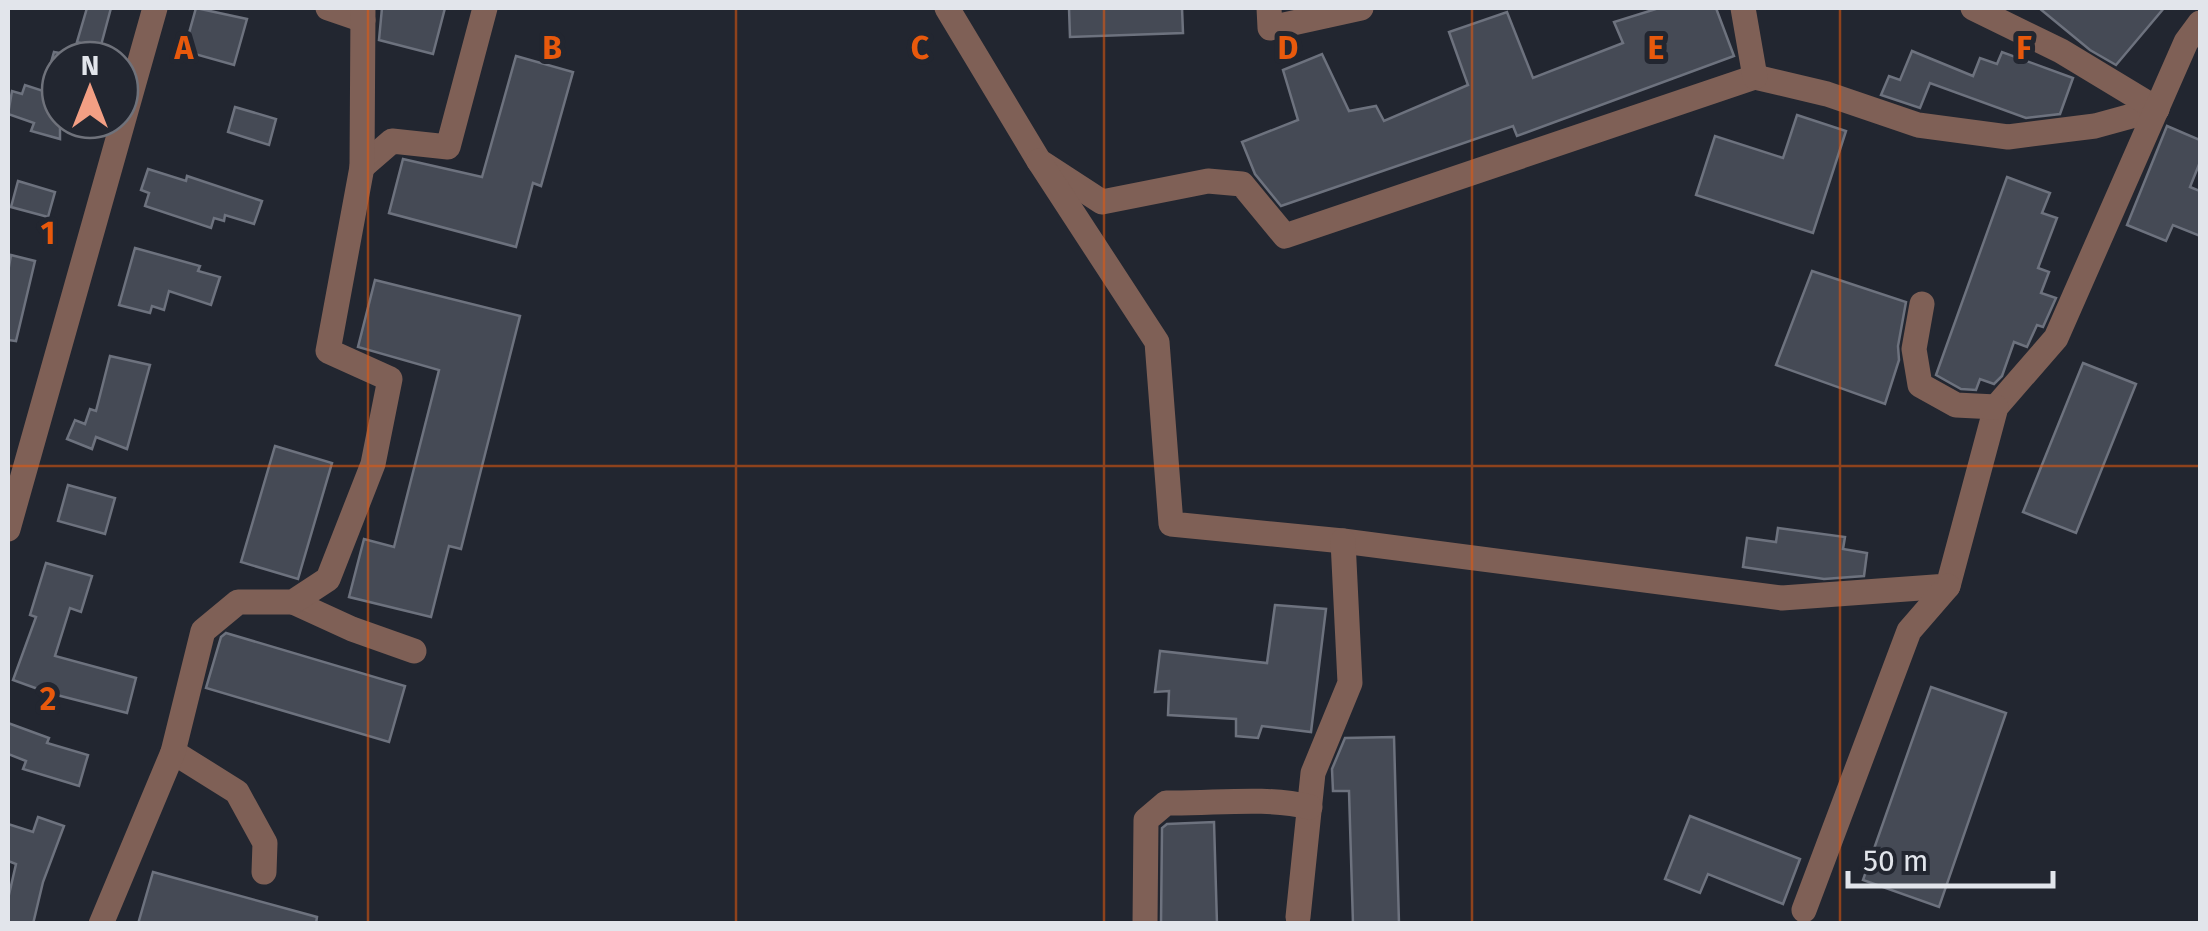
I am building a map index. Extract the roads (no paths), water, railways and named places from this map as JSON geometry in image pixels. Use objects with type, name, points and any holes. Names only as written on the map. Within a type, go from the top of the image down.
[{"type":"street","points":[[8,530],[155,8]]},
{"type":"street","points":[[292,602],[328,578],[373,464],[390,379],[328,351],[362,167],[363,14],[328,8]]},
{"type":"street","points":[[362,167],[392,140],[448,147],[485,8]]},
{"type":"street","points":[[947,8],[1039,160],[1157,342],[1170,524],[1343,541],[1782,598],[1948,586]]},
{"type":"street","points":[[1269,8],[1270,28],[1361,8]]},
{"type":"street","points":[[1743,8],[1755,77]]},
{"type":"street","points":[[1972,8],[2061,51],[2157,109]]},
{"type":"street","points":[[1804,910],[1909,631],[1948,586],[1996,407],[2056,338],[2186,42],[2200,23]]},
{"type":"street","points":[[1039,160],[1102,202],[1208,181],[1242,184],[1285,236],[1755,77],[1827,94],[1918,125],[2008,137],[2095,126],[2157,109]]},
{"type":"street","points":[[1922,304],[1914,348],[1920,385],[1956,406],[1996,407]]},
{"type":"street","points":[[1298,918],[1314,774],[1350,684],[1343,541]]},
{"type":"street","points":[[102,924],[173,752],[202,631],[238,602],[292,602],[352,630],[414,651]]},
{"type":"street","points":[[173,752],[237,792],[265,843],[264,872]]},
{"type":"street","points":[[1146,924],[1146,820],[1166,803],[1284,801],[1310,808]]}]
